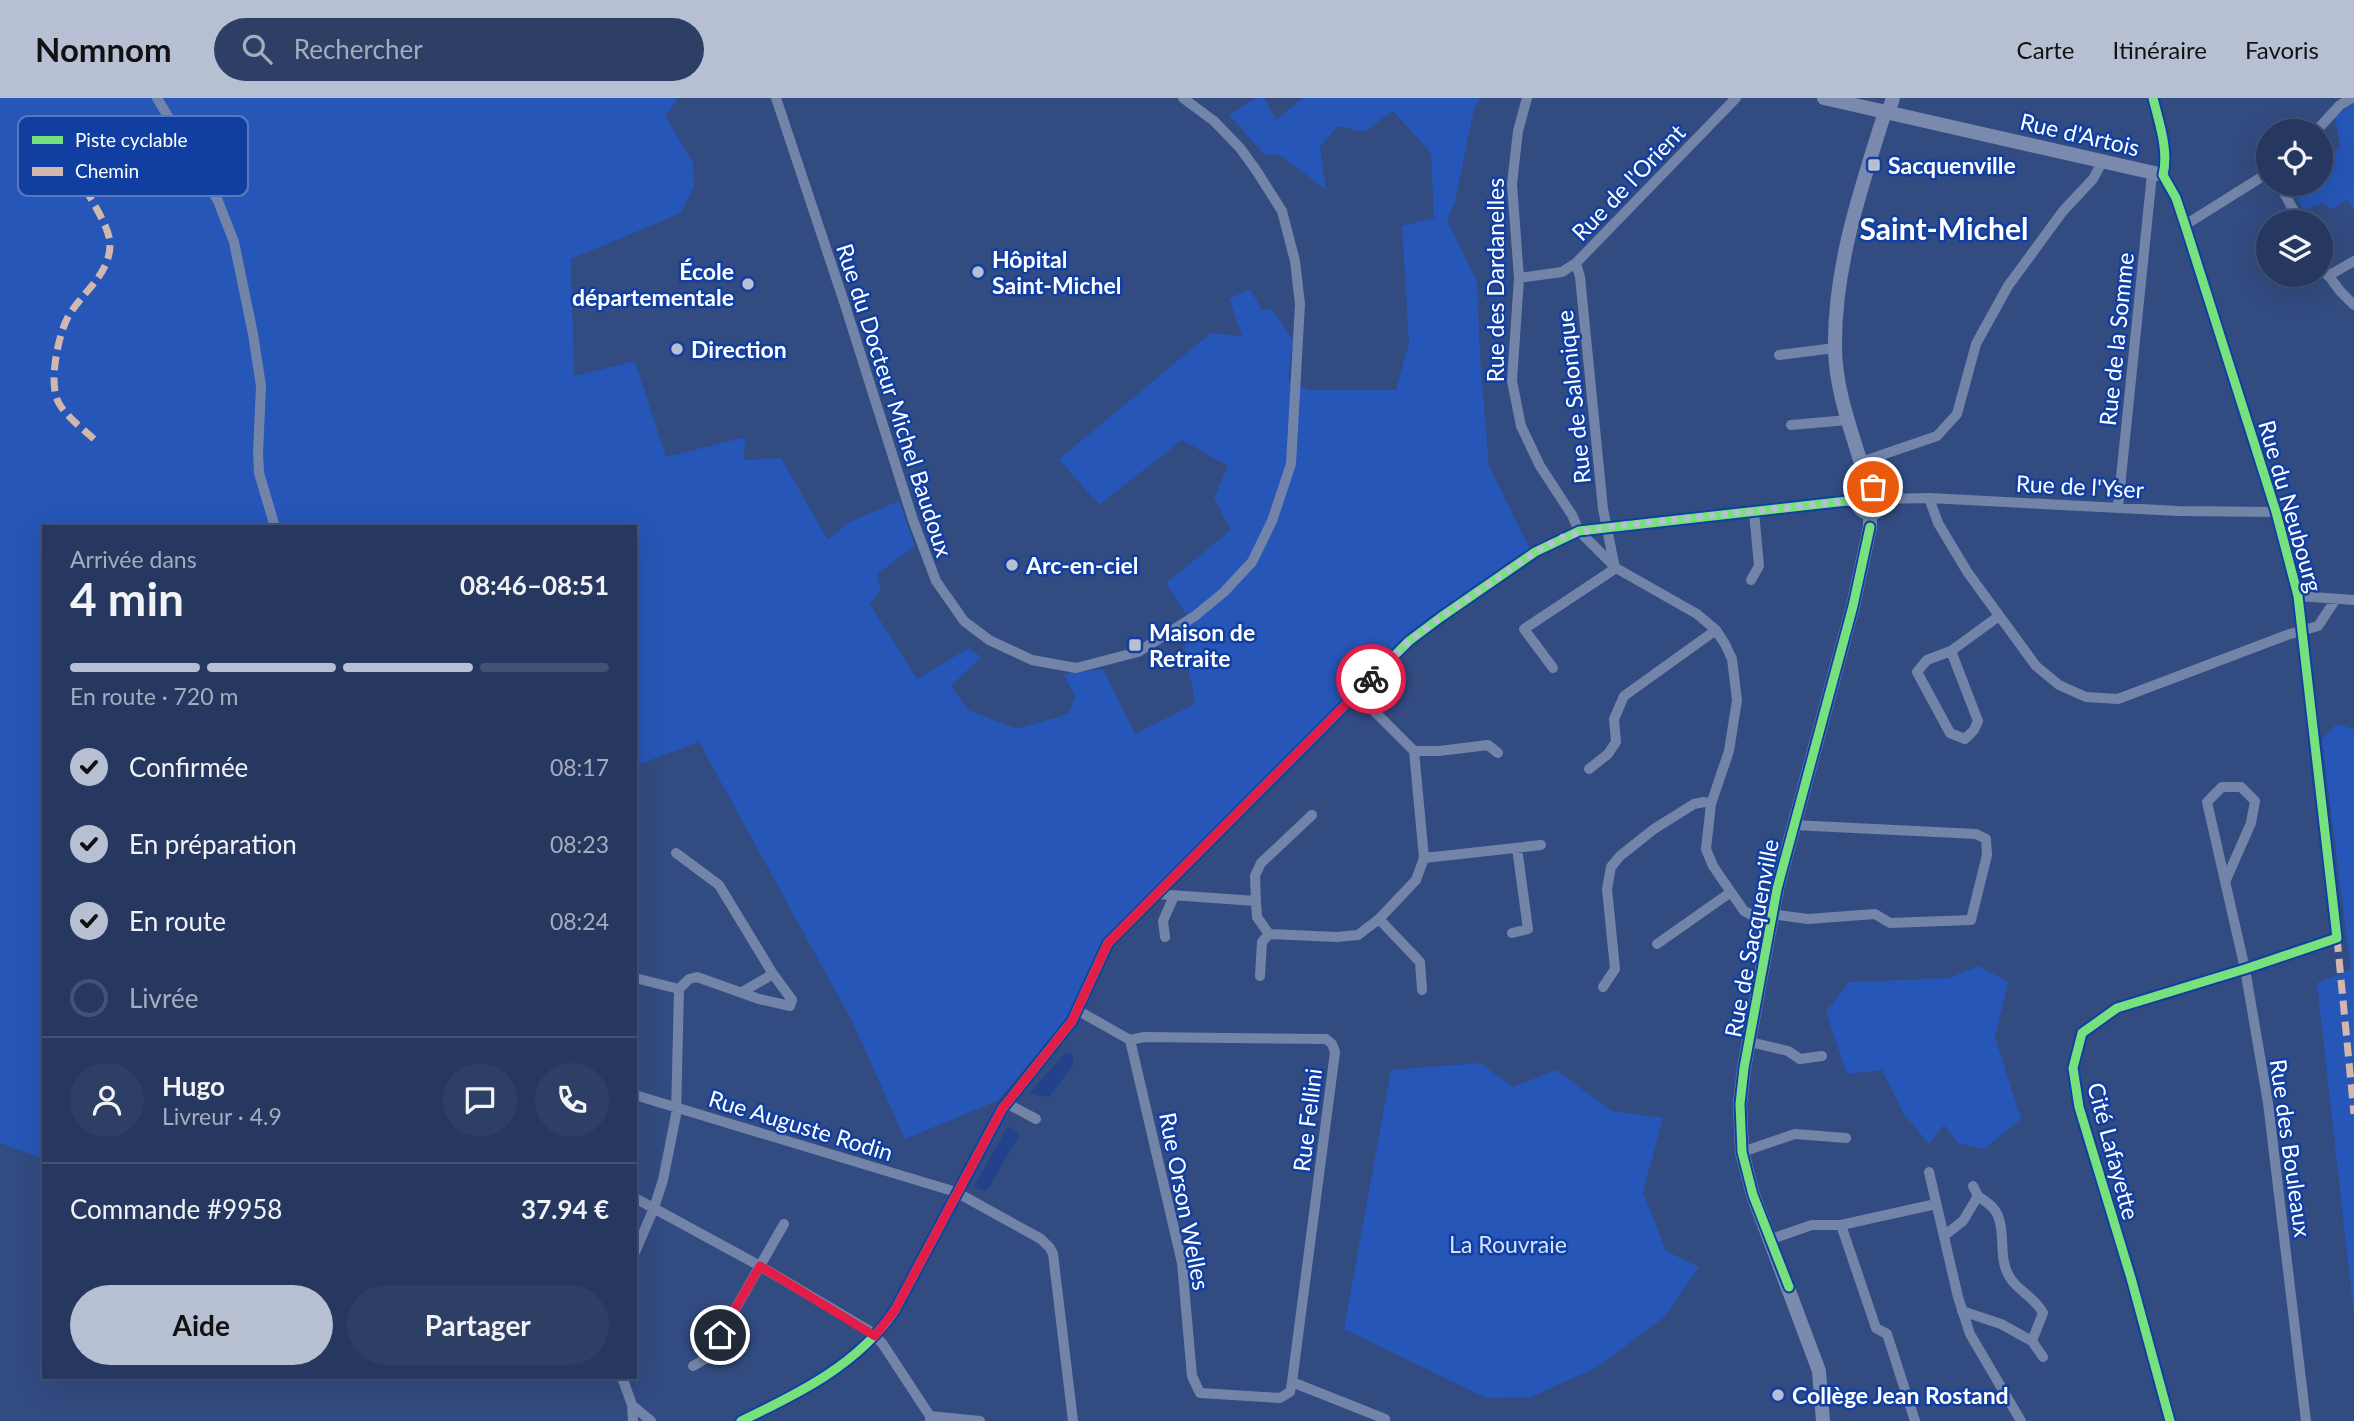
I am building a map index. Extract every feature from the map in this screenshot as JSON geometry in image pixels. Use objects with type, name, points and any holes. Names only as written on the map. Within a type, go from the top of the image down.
[{"type":"street","points":[[157,98],[168,116]]},
{"type":"street","name":"Rue du Docteur Michel Baudoux","points":[[775,98],[913,520],[936,581],[964,621],[989,640],[1032,660],[1076,668],[1138,652],[1195,616],[1224,592],[1252,562],[1272,521],[1292,464],[1300,304],[1294,261],[1282,211],[1240,148],[1214,121],[1183,98]]},
{"type":"street","name":"Rue des Dardanelles","points":[[1527,98],[1518,131],[1512,184],[1518,278],[1512,381],[1521,426],[1539,466],[1572,515],[1579,531],[1616,568],[1697,614],[1716,630]]},
{"type":"street","name":"Rue de l'Orient","points":[[1576,263],[1736,98]]},
{"type":"street","name":"Rue d'Artois","points":[[1824,98],[2157,175]]},
{"type":"street","points":[[1868,487],[1839,384],[1835,348],[1837,310],[1845,254],[1863,179],[1885,112],[1893,98]]},
{"type":"street","name":"Rue du Neubourg","points":[[2153,98],[2166,163],[2157,175],[2176,198],[2276,512],[2298,596],[2337,938]]},
{"type":"street","points":[[2326,119],[2340,101],[2351,98]]},
{"type":"street","points":[[1861,462],[1937,436],[1957,414],[1976,344],[2008,286],[2063,211],[2093,179],[2102,162]]},
{"type":"street","name":"Rue de la Somme","points":[[2118,507],[2157,175]]},
{"type":"street","points":[[2185,225],[2256,181]]},
{"type":"street","points":[[215,196],[234,242],[253,334],[261,386],[259,474],[274,525]]},
{"type":"street","points":[[2333,274],[2354,261]]},
{"type":"street","points":[[1518,278],[1562,271],[1576,263]]},
{"type":"street","name":"Rue de Salonique","points":[[1576,263],[1580,276],[1606,527],[1616,568]]},
{"type":"street","points":[[2333,281],[2354,305]]},
{"type":"street","points":[[1779,355],[1835,348]]},
{"type":"street","points":[[1791,425],[1848,420]]},
{"type":"street","points":[[1868,487],[1877,489],[1883,499],[1880,508],[1870,514],[1861,510],[1857,503],[1858,494],[1868,487]]},
{"type":"street","points":[[1929,498],[1938,523],[1968,573],[2036,666],[2059,685],[2086,697],[2118,699],[2287,635],[2318,626],[2336,599]]},
{"type":"street","name":"Rue de l'Yser","points":[[1883,499],[1929,498],[2276,512]]},
{"type":"street","points":[[744,1420],[831,1372],[857,1355],[875,1336],[895,1310],[1006,1104],[1062,1035],[1077,1010],[1108,943],[1409,641],[1535,552],[1579,531],[1847,501],[1857,503]]},
{"type":"street","points":[[1751,580],[1759,566],[1754,512]]},
{"type":"street","name":"Rue de Sacquenville","points":[[1823,1421],[1819,1371],[1753,1195],[1742,1152],[1740,1104],[1770,919],[1853,606],[1870,527],[1870,514]]},
{"type":"street","points":[[1553,668],[1524,629],[1616,568]]},
{"type":"street","points":[[2298,596],[2354,600]]},
{"type":"street","points":[[1951,651],[1978,721],[1965,739],[1950,733],[1917,672],[1927,660],[1951,651],[1999,616]]},
{"type":"street","points":[[1589,769],[1608,754],[1616,742],[1614,719],[1624,696],[1716,630],[1732,659],[1737,701],[1729,751],[1711,804],[1706,849],[1713,866],[1744,911],[1770,919],[1875,914],[1890,923],[1970,920],[1987,855],[1986,839],[1976,834],[1793,825]]},
{"type":"street","points":[[1269,934],[1336,937],[1358,935],[1379,919],[1416,880],[1424,858],[1414,751],[1356,693]]},
{"type":"street","points":[[1414,751],[1488,745],[1498,753]]},
{"type":"street","name":"Rue des Bouleaux","points":[[2225,882],[2251,823],[2255,801],[2241,787],[2222,787],[2207,802],[2225,882],[2245,969],[2269,1103],[2306,1421]]},
{"type":"street","points":[[1603,987],[1615,969],[1607,889],[1611,867],[1620,856],[1654,829],[1694,804],[1711,804]]},
{"type":"street","points":[[1269,934],[1257,917],[1255,876],[1261,863],[1312,815]]},
{"type":"street","points":[[1424,858],[1541,845]]},
{"type":"street","points":[[1512,933],[1528,929],[1517,848]]},
{"type":"street","points":[[637,1247],[663,1180],[676,1115],[679,989],[689,979],[697,976],[759,999],[790,1006],[792,1000],[773,974],[719,885],[676,853]]},
{"type":"street","points":[[1657,944],[1731,892]]},
{"type":"street","points":[[1156,894],[1256,901]]},
{"type":"street","points":[[1165,937],[1163,921],[1174,896]]},
{"type":"street","points":[[1379,919],[1420,962],[1422,990]]},
{"type":"street","points":[[1259,976],[1262,942],[1269,934]]},
{"type":"street","name":"Cité Lafayette","points":[[2170,1421],[2131,1278],[2086,1133],[2073,1068],[2082,1033],[2117,1008],[2337,938]]},
{"type":"street","points":[[742,992],[773,974]]},
{"type":"street","points":[[637,978],[679,989]]},
{"type":"street","points":[[1077,1010],[1130,1040]]},
{"type":"street","name":"Rue Fellini","points":[[1130,1040],[1144,1037],[1326,1039],[1332,1044],[1335,1052],[1292,1382]]},
{"type":"street","name":"Rue Orson Welles","points":[[1130,1040],[1182,1263],[1192,1376],[1200,1393],[1280,1398],[1290,1392],[1292,1382]]},
{"type":"street","name":"Rue de Sacquenville","points":[[1750,1042],[1788,1051],[1800,1059],[1822,1056]]},
{"type":"street","name":"Rue Auguste Rodin","points":[[637,1096],[957,1192],[1041,1239],[1050,1248],[1073,1421]]},
{"type":"street","points":[[1006,1104],[1036,1119]]},
{"type":"street","points":[[1742,1152],[1795,1134],[1846,1138]]},
{"type":"street","points":[[1929,1172],[1962,1311],[1970,1334],[2021,1421]]},
{"type":"street","points":[[1973,1185],[1978,1196],[1991,1206],[1998,1216],[2003,1261],[2010,1278],[2039,1304],[2043,1313],[2032,1341]]},
{"type":"street","points":[[1945,1235],[1963,1221],[1978,1196]]},
{"type":"street","points":[[637,1199],[760,1266],[875,1336],[930,1419],[980,1421]]},
{"type":"street","points":[[1771,1238],[1812,1225],[1841,1225],[1936,1203]]},
{"type":"street","points":[[693,1366],[707,1358],[784,1224]]},
{"type":"street","points":[[1841,1225],[1872,1320],[1876,1328],[1887,1334],[1915,1421]]},
{"type":"street","points":[[1962,1311],[2001,1324],[2032,1341],[2043,1357]]},
{"type":"street","points":[[623,1379],[632,1405],[633,1421]]},
{"type":"street","points":[[1292,1382],[1386,1420]]},
{"type":"street","points":[[632,1405],[651,1421]]},
{"type":"green space","points":[[0,98],[678,98],[665,116],[693,163],[694,186],[681,213],[571,259],[574,376],[635,361],[666,457],[745,437],[744,460],[781,458],[828,540],[849,522],[899,501],[915,546],[877,574],[881,590],[870,604],[917,679],[969,648],[981,657],[951,686],[968,710],[1017,729],[1068,714],[1075,697],[1064,674],[1103,669],[1135,734],[1195,704],[1183,636],[1190,621],[1166,583],[1231,530],[1214,498],[1228,466],[1182,440],[1099,505],[1059,459],[1211,333],[1242,336],[1229,299],[1250,289],[1262,310],[1271,308],[1293,340],[1288,380],[1309,390],[1396,390],[1409,343],[1402,226],[1434,218],[1431,153],[1393,111],[1364,132],[1339,126],[1320,146],[1326,190],[1280,155],[1264,154],[1229,115],[1256,98],[1264,98],[1276,120],[1303,98],[1480,98],[1474,109],[1455,202],[1447,220],[1477,282],[1489,466],[1531,551],[1404,642],[1255,794],[1100,944],[1069,1017],[997,1101],[905,1139],[853,1023],[699,742],[637,765],[637,525],[42,525],[42,1158],[0,1143]]},
{"type":"green space","points":[[2354,102],[2354,210],[2347,200],[2332,209],[2322,203],[2304,210],[2296,196],[2333,196],[2333,152],[2340,147],[2335,117]]},
{"type":"green space","points":[[2337,724],[2354,729],[2354,1315],[2317,983],[2351,969],[2322,739]]},
{"type":"green space","points":[[1978,966],[2008,982],[1995,1037],[2021,1119],[1984,1149],[1958,1143],[1944,1125],[1929,1144],[1903,1113],[1882,1070],[1847,1074],[1826,1012],[1849,982],[1950,978]]},
{"type":"green space","name":"La Rouvraie","points":[[1480,1063],[1513,1087],[1556,1070],[1612,1111],[1663,1118],[1643,1192],[1666,1251],[1699,1267],[1665,1316],[1596,1368],[1531,1397],[1486,1398],[1344,1329],[1391,1070]]},
{"type":"shaded area","points":[[1066,1052],[1072,1055],[1074,1064],[1049,1097],[1029,1094]]},
{"type":"shaded area","points":[[1011,1127],[1019,1135],[990,1186],[985,1191],[978,1189],[975,1185],[1007,1128]]},
{"type":"marked path","points":[[89,196],[107,229],[109,255],[100,274],[64,325],[55,361],[54,386],[63,410],[94,439]]},
{"type":"marked path","points":[[2337,938],[2354,1114]]},
{"type":"cycle path","points":[[2153,98],[2164,146],[2163,175],[2176,198],[2185,225],[2276,512],[2298,596],[2337,938],[2117,1008],[2082,1033],[2073,1068],[2079,1107],[2131,1278],[2170,1421]]},
{"type":"cycle path","points":[[741,1421],[826,1376],[864,1346],[880,1329],[895,1310],[1002,1109],[1072,1021],[1108,943],[1409,641],[1535,552],[1579,531],[1847,501],[1857,503]]},
{"type":"cycle path","points":[[1789,1287],[1753,1195],[1742,1152],[1740,1104],[1744,1068],[1777,889],[1853,606],[1870,527]]},
{"type":"way so far","points":[[1371,679],[1409,641],[1441,617],[1535,552],[1565,536],[1606,527],[1847,501],[1857,503],[1856,498],[1860,491],[1873,487]]},
{"type":"place","name":"Sacquenville","points":[[1874,165]]},
{"type":"place","name":"Hôpital Saint-Michel","points":[[978,272]]},
{"type":"place","name":"École départementale","points":[[748,284]]},
{"type":"place","name":"Direction","points":[[677,349]]},
{"type":"place","name":"Arc-en-ciel","points":[[1012,565]]},
{"type":"place","name":"Maison de Retraite","points":[[1135,645]]},
{"type":"place","name":"Collège Jean Rostand","points":[[1778,1395]]},
{"type":"district","name":"Saint-Michel","points":[[1944,228]]},
{"type":"route","points":[[720,1335],[760,1266],[875,1336],[895,1310],[1002,1109],[1072,1021],[1108,943],[1371,679]]}]
